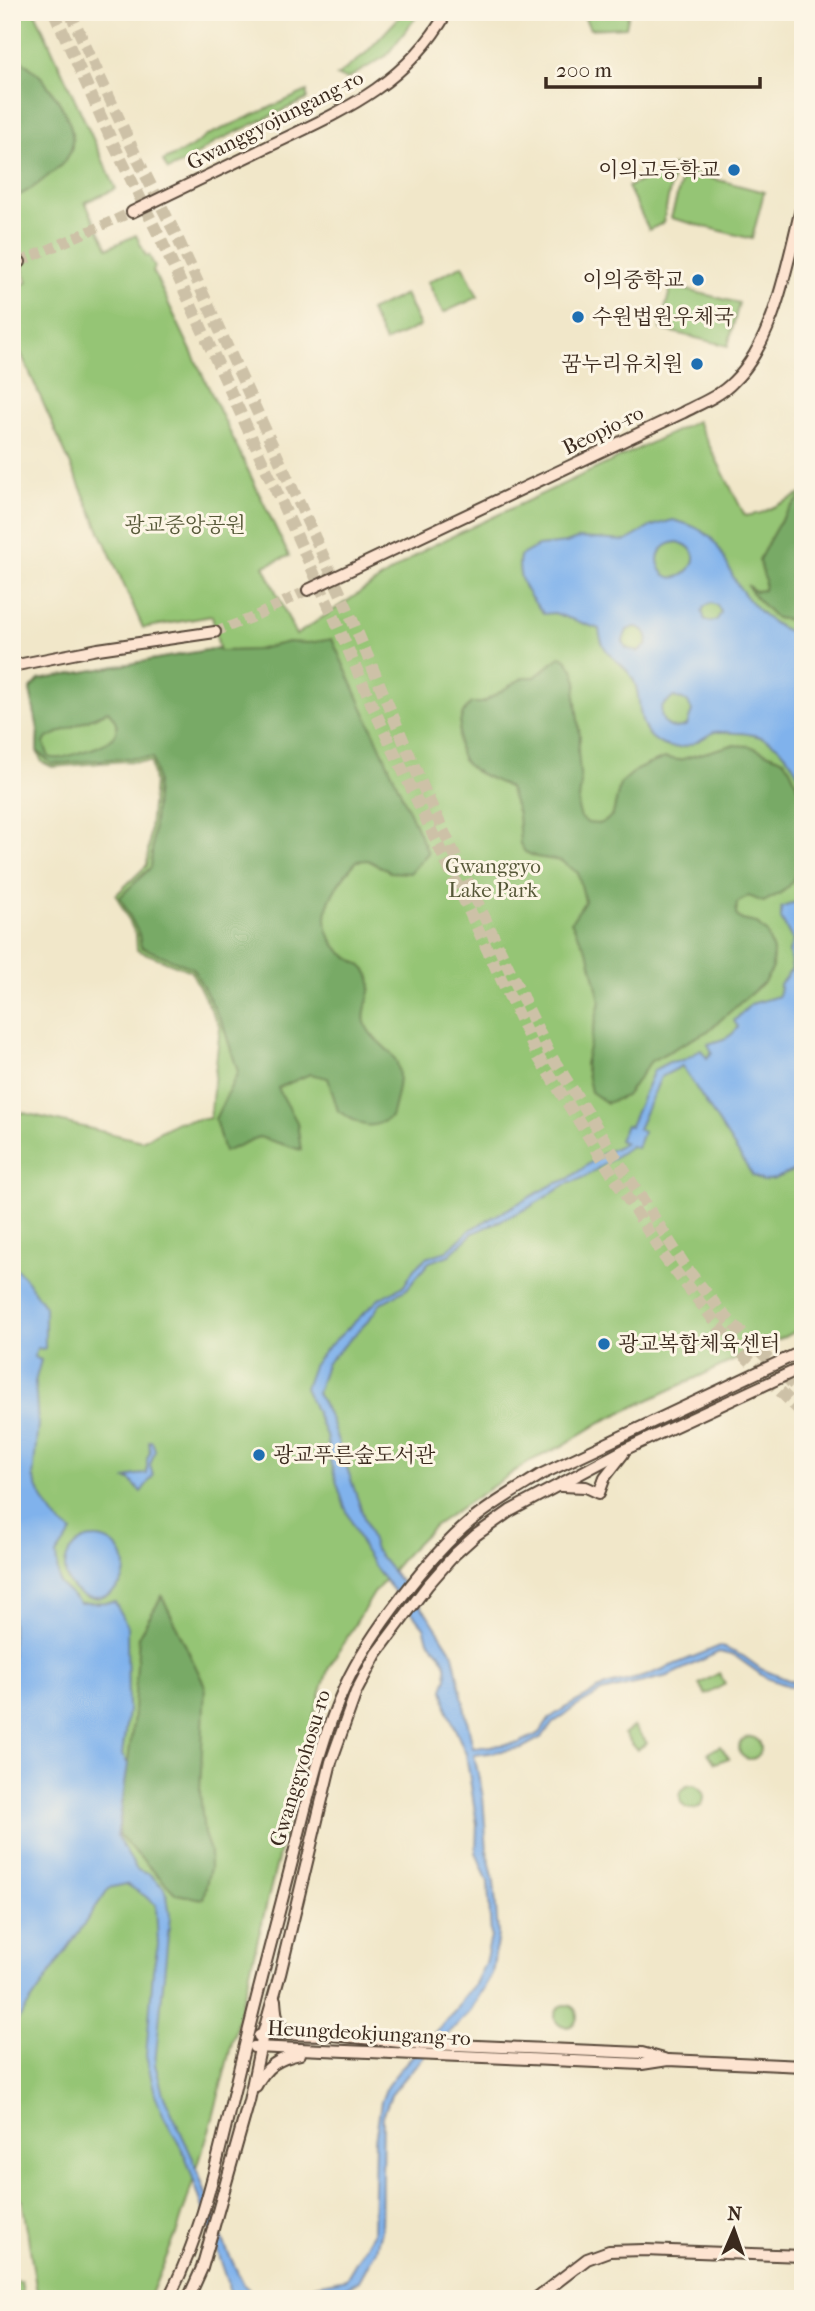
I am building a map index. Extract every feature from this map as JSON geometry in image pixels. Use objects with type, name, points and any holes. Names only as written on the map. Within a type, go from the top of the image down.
[{"type":"main road","name":"Gwanggyojungang-ro","points":[[132,212],[367,97],[411,62],[432,37],[447,12]]},
{"type":"main road","name":"Beopjo-ro","points":[[308,590],[698,405],[731,385],[757,350],[770,323],[803,201]]},
{"type":"main road","points":[[12,666],[98,649],[215,632]]},
{"type":"main road","name":"Gwanggyohosu-ro","points":[[168,2299],[192,2243],[223,2138],[318,1759],[346,1685],[365,1648],[392,1621],[423,1582],[446,1546],[470,1522],[541,1474],[803,1351]]},
{"type":"main road","name":"Gwanggyohosu-ro","points":[[423,1582],[476,1535],[510,1511],[554,1486],[628,1448],[803,1367]]},
{"type":"main road","points":[[554,1486],[570,1485],[598,1493],[611,1468],[628,1448]]},
{"type":"main road","name":"Gwanggyohosu-ro","points":[[188,2299],[202,2268],[249,2101],[262,2034],[331,1762],[356,1692],[392,1621]]},
{"type":"main road","points":[[275,1988],[277,2020],[280,2026],[288,2032],[304,2035]]},
{"type":"main road","name":"Heungdeokjungang-ro","points":[[245,2046],[262,2034],[304,2035],[362,2037],[409,2043],[642,2053],[668,2060]]},
{"type":"main road","name":"Heungdeokjungang-ro","points":[[245,2046],[642,2064],[668,2060],[803,2066]]},
{"type":"main road","points":[[249,2101],[261,2074],[272,2063],[316,2051]]},
{"type":"main road","points":[[535,2299],[587,2259],[608,2251],[803,2256]]},
{"type":"green space","name":"Gwanggyo Lake Park","points":[[12,12],[35,12],[116,189],[85,202],[108,248],[136,235],[146,256],[149,255],[155,267],[153,271],[289,556],[264,566],[296,635],[427,548],[697,421],[745,516],[761,513],[803,493],[803,1328],[601,1422],[562,1446],[530,1461],[434,1526],[406,1554],[374,1593],[329,1667],[315,1711],[213,2118],[177,2232],[149,2299],[38,2299],[22,2199],[12,2200],[12,1110],[142,1141],[177,1122],[210,1118],[220,1027],[191,971],[137,950],[136,935],[116,895],[147,865],[154,782],[151,762],[125,761],[52,767],[42,762],[37,751],[38,729],[30,690],[39,680],[219,648],[212,616],[143,628],[12,333],[12,289],[28,282],[12,243]]},
{"type":"green space","points":[[404,12],[420,12],[386,56],[347,79],[337,76],[366,53]]},
{"type":"green space","points":[[582,12],[629,12],[626,27],[590,29]]},
{"type":"green space","points":[[12,47],[17,56],[41,77],[63,109],[71,128],[72,146],[60,166],[32,188],[12,198]]},
{"type":"green space","points":[[307,91],[307,99],[215,142],[188,161],[168,170],[163,161],[190,148],[208,135]]},
{"type":"green space","points":[[675,165],[663,223],[649,230],[628,187]]},
{"type":"green space","points":[[684,171],[764,192],[752,239],[671,218]]},
{"type":"green space","points":[[463,265],[478,297],[443,313],[428,282]]},
{"type":"green space","points":[[671,286],[739,303],[728,346],[660,329]]},
{"type":"green space","points":[[405,294],[420,326],[385,342],[370,311]]},
{"type":"green space","points":[[803,496],[803,622],[776,618],[747,585],[755,591],[764,590],[765,580],[759,560],[783,517]]},
{"type":"green space","points":[[332,639],[428,853],[410,873],[390,872],[368,860],[357,861],[340,881],[326,915],[331,939],[340,951],[363,967],[369,975],[371,987],[365,1022],[371,1034],[398,1065],[398,1088],[391,1117],[370,1126],[352,1120],[338,1111],[328,1078],[310,1074],[278,1088],[297,1122],[301,1150],[259,1137],[224,1152],[215,1119],[238,1072],[223,1025],[193,968],[141,947],[139,934],[120,897],[151,867],[157,781],[153,758],[52,764],[37,751],[38,729],[30,690],[39,680],[219,648],[220,651],[255,650],[288,642],[308,643]],"holes":[[[108,711],[115,720],[115,734],[105,743],[65,757],[49,757],[44,743],[47,738]]]},
{"type":"green space","points":[[561,656],[574,671],[577,682],[575,695],[580,737],[578,751],[581,784],[578,808],[581,818],[588,823],[598,824],[613,814],[620,784],[636,770],[665,758],[679,760],[732,745],[750,746],[784,760],[803,798],[803,858],[791,884],[763,902],[749,896],[737,903],[736,915],[742,920],[756,923],[767,933],[773,951],[772,970],[764,982],[708,1031],[651,1061],[626,1096],[607,1103],[591,1092],[585,1064],[600,1001],[589,955],[571,922],[585,901],[578,873],[561,861],[536,857],[525,852],[520,844],[518,814],[509,788],[472,769],[461,756],[459,746],[462,717],[471,703],[482,703],[524,677],[535,677]]},
{"type":"green space","points":[[162,1596],[205,1686],[200,1792],[204,1834],[210,1851],[210,1868],[203,1899],[176,1894],[118,1835],[133,1724],[139,1635]]},
{"type":"green space","points":[[719,1673],[725,1684],[706,1695],[699,1684]]},
{"type":"green space","points":[[634,1726],[647,1743],[637,1750],[624,1734]]},
{"type":"green space","points":[[746,1737],[754,1737],[761,1744],[761,1752],[754,1759],[746,1759],[739,1752],[739,1744]]},
{"type":"green space","points":[[720,1746],[729,1758],[715,1763],[708,1753]]},
{"type":"green space","points":[[692,1785],[701,1788],[704,1797],[701,1806],[692,1809],[683,1806],[680,1797],[683,1788]]},
{"type":"green space","points":[[566,2005],[574,2008],[577,2016],[574,2024],[566,2027],[558,2024],[555,2016],[558,2008]]},
{"type":"green space","points":[[21,2281],[24,2299],[12,2299],[12,2282]]},
{"type":"water","points":[[673,520],[703,532],[716,544],[739,587],[759,611],[784,629],[803,635],[803,784],[778,746],[760,737],[714,732],[681,747],[669,747],[657,742],[643,724],[634,681],[604,647],[599,629],[554,613],[544,614],[525,588],[520,573],[520,556],[538,546],[566,543],[580,538],[626,541],[652,526]],"holes":[[[678,542],[689,548],[694,555],[693,564],[688,571],[681,576],[672,577],[665,574],[658,560],[663,549]],[[711,603],[717,605],[721,612],[717,620],[705,620],[702,611]],[[635,627],[644,630],[647,645],[638,652],[626,648],[623,641],[627,630]],[[674,697],[688,702],[692,711],[687,725],[676,728],[667,725],[662,717],[662,706]]]},
{"type":"water","points":[[803,879],[803,1166],[775,1179],[763,1181],[753,1176],[682,1066],[661,1077],[638,1129],[643,1132],[637,1148],[631,1146],[585,1177],[567,1184],[528,1208],[473,1233],[449,1255],[429,1262],[407,1289],[381,1303],[368,1321],[326,1364],[317,1393],[330,1418],[375,1550],[428,1615],[453,1654],[473,1748],[519,1743],[540,1733],[550,1718],[563,1709],[605,1686],[646,1676],[720,1646],[743,1656],[761,1669],[803,1686],[803,1691],[766,1678],[735,1656],[719,1652],[668,1676],[602,1692],[574,1708],[553,1723],[542,1737],[522,1748],[474,1755],[483,1797],[487,1850],[494,1882],[498,1934],[492,1974],[469,2013],[414,2067],[391,2095],[383,2116],[381,2230],[376,2250],[359,2281],[321,2299],[275,2299],[295,2295],[316,2285],[346,2279],[373,2233],[375,2140],[381,2102],[387,2086],[455,2011],[475,1984],[485,1963],[491,1937],[488,1882],[476,1852],[477,1824],[466,1754],[448,1712],[443,1689],[447,1678],[446,1664],[428,1640],[424,1627],[379,1573],[364,1550],[344,1505],[331,1465],[326,1435],[305,1388],[313,1366],[325,1350],[380,1298],[404,1286],[414,1269],[426,1258],[447,1251],[471,1229],[568,1179],[601,1155],[625,1143],[619,1140],[626,1125],[630,1126],[654,1070],[669,1062],[683,1060],[701,1050],[707,1058],[712,1052],[708,1044],[731,1034],[738,1027],[734,1021],[751,1004],[779,996],[780,984],[792,969],[789,952],[793,941],[781,919],[781,908],[800,900]]},
{"type":"water","points":[[12,1265],[26,1279],[45,1306],[45,1349],[37,1348],[34,1357],[41,1360],[35,1382],[38,1424],[33,1477],[44,1502],[57,1520],[72,1532],[56,1555],[59,1583],[80,1603],[115,1602],[127,1626],[128,1711],[122,1755],[128,1764],[117,1837],[137,1870],[149,1874],[163,1887],[170,1916],[155,2064],[163,2094],[194,2161],[227,2250],[243,2284],[265,2299],[229,2299],[228,2282],[185,2155],[155,2094],[146,2056],[153,1970],[158,1945],[156,1905],[126,1884],[109,1888],[12,2029]]},
{"type":"water","points":[[149,1441],[152,1441],[155,1450],[150,1465],[153,1476],[141,1492],[126,1479],[147,1474]]},
{"type":"water","points":[[89,1538],[101,1538],[120,1551],[125,1568],[123,1580],[112,1593],[101,1598],[89,1598],[70,1585],[65,1574],[65,1562],[78,1543]]},
{"type":"tunnel","points":[[54,12],[110,137],[162,242],[372,705],[537,1055],[665,1258],[731,1342],[803,1414]]},
{"type":"tunnel","points":[[70,12],[136,156],[177,237],[348,610],[426,794],[548,1051],[687,1269],[724,1315],[803,1394]]},
{"type":"tunnel","points":[[20,262],[132,212]]},
{"type":"tunnel","points":[[215,632],[308,590]]},
{"type":"place","name":"이의고등학교","points":[[734,170]]},
{"type":"place","name":"이의중학교","points":[[698,280]]},
{"type":"place","name":"수원법원우체국","points":[[578,317]]},
{"type":"place","name":"꿈누리유치원","points":[[697,364]]},
{"type":"place","name":"광교복합체육센터","points":[[604,1344]]},
{"type":"place","name":"광교푸른숲도서관","points":[[259,1455]]},
{"type":"park label","name":"광교중앙공원","points":[[185,525]]}]
